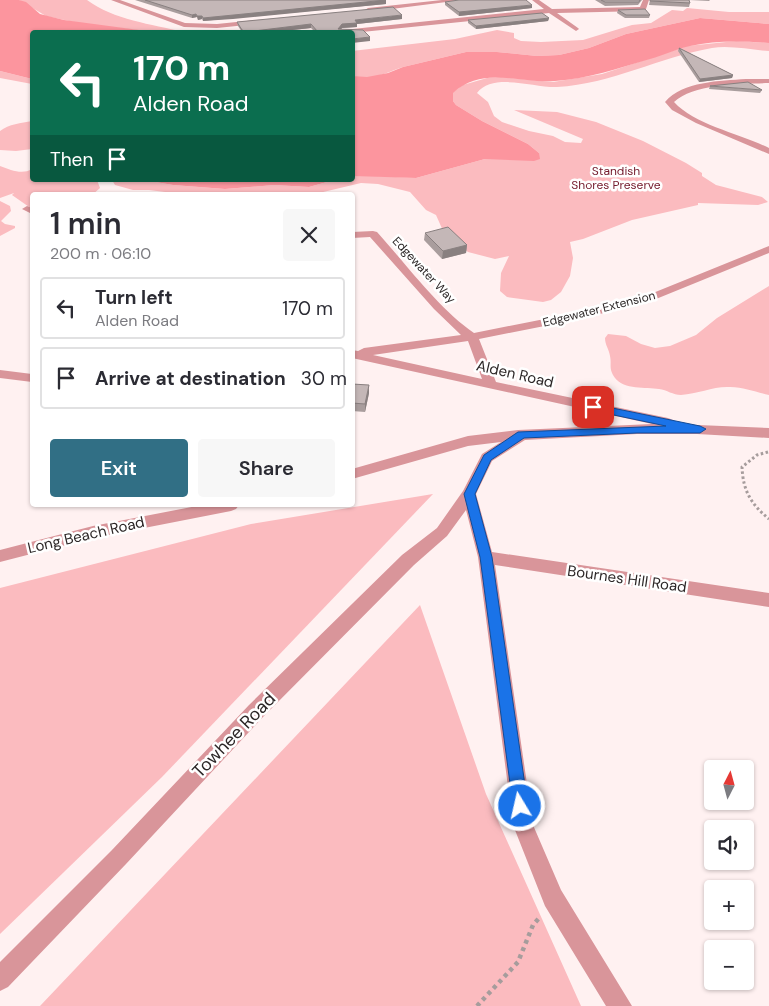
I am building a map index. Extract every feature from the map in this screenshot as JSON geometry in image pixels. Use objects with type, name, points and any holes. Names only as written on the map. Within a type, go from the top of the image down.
[{"type":"street","points":[[116,1],[139,0]]},
{"type":"street","points":[[362,10],[422,2],[459,0]]},
{"type":"street","points":[[534,0],[576,29]]},
{"type":"street","points":[[355,31],[549,11],[643,9],[646,0]]},
{"type":"street","points":[[116,1],[179,23],[198,26],[267,20]]},
{"type":"street","points":[[422,2],[432,9]]},
{"type":"street","points":[[440,14],[448,20]]},
{"type":"street","points":[[198,26],[207,30]]},
{"type":"street","points":[[769,81],[721,82],[687,92],[670,100],[670,105],[692,118],[769,151]]},
{"type":"street","name":"Edgewater Way","points":[[355,235],[373,234],[438,307],[459,328],[472,337]]},
{"type":"street","name":"Edgewater Extension","points":[[355,354],[472,337],[557,320],[650,297],[690,284],[742,259],[769,249]]},
{"type":"street","points":[[472,337],[490,384]]},
{"type":"street","name":"Alden Road","points":[[355,354],[700,429]]},
{"type":"street","points":[[0,374],[30,378]]},
{"type":"street","points":[[355,473],[468,441],[522,435],[637,429],[700,429],[769,434]]},
{"type":"street","name":"Towhee Road","points":[[0,979],[120,857],[263,704],[408,560],[442,532],[469,494],[487,458],[522,435]]},
{"type":"street","points":[[469,494],[486,557],[523,825],[553,898],[620,1006]]},
{"type":"street","name":"Long Beach Road","points":[[0,556],[93,532],[221,507]]},
{"type":"street","name":"Bournes Hill Road","points":[[486,557],[769,600]]},
{"type":"path","points":[[769,452],[762,452],[742,467],[744,491],[753,506],[769,519]]},
{"type":"path","points":[[477,1006],[518,962],[533,925],[553,898]]},
{"type":"green space","points":[[19,0],[87,0],[121,17],[174,30],[136,30],[83,24],[46,16]]},
{"type":"green space","points":[[687,8],[729,12],[769,12],[769,24],[700,18],[626,34],[589,48],[559,55],[537,56],[497,52],[466,52],[403,67],[385,74],[365,78],[355,77],[355,51],[455,39],[497,30],[514,33],[514,38],[521,41],[583,40],[632,25],[651,23],[672,10],[683,11]]},
{"type":"green space","name":"Standish Shores Preserve","points":[[736,41],[769,43],[769,51],[733,47],[712,48],[673,57],[616,76],[577,85],[548,87],[504,82],[493,83],[477,93],[488,102],[494,116],[502,122],[529,131],[553,136],[565,142],[581,143],[583,139],[514,110],[557,112],[596,122],[643,141],[686,163],[716,185],[762,197],[768,202],[758,205],[698,203],[698,205],[632,220],[583,239],[570,242],[573,258],[570,276],[561,292],[551,300],[543,302],[507,297],[500,291],[501,273],[509,256],[495,259],[468,252],[444,233],[436,215],[426,210],[410,192],[378,184],[361,183],[323,192],[165,192],[133,190],[115,185],[113,182],[156,182],[225,189],[274,185],[309,187],[327,182],[355,182],[355,175],[416,178],[485,159],[539,153],[528,144],[482,121],[456,105],[453,101],[452,93],[463,85],[487,78],[501,77],[553,82],[602,74],[687,46]]},
{"type":"green space","points":[[0,71],[30,78],[30,84],[0,78]]},
{"type":"green space","points":[[30,121],[30,149],[0,150],[0,131],[19,123]]},
{"type":"green space","points":[[0,166],[20,172],[30,170],[30,182],[98,182],[100,188],[95,192],[30,192],[30,208],[12,195],[14,193],[0,198]]},
{"type":"green space","points":[[0,201],[10,206],[11,211],[1,221],[15,226],[15,228],[0,236]]},
{"type":"green space","points":[[769,286],[769,395],[743,388],[721,387],[678,395],[654,388],[629,386],[619,382],[613,375],[611,359],[605,340],[608,334],[626,336],[641,344],[655,348],[670,346],[696,335],[717,318]]},
{"type":"green space","points":[[433,494],[162,777],[0,934],[0,588],[251,524]]},
{"type":"green space","points":[[420,605],[486,794],[581,1006],[40,1006]]},
{"type":"shaded area","points":[[0,0],[26,2],[40,14],[64,20],[139,30],[30,30],[30,78],[0,71]]},
{"type":"shaded area","points":[[700,18],[769,24],[769,43],[729,41],[700,44],[603,73],[567,80],[542,81],[489,78],[477,80],[453,93],[453,101],[456,105],[482,121],[528,144],[539,153],[540,159],[534,161],[485,159],[416,178],[355,176],[355,76],[367,77],[388,73],[403,67],[466,52],[497,52],[537,56],[559,55],[589,48],[626,34]]},
{"type":"shaded area","points":[[156,182],[327,182],[309,187],[274,185],[225,189]]},
{"type":"building","points":[[145,0],[386,0],[203,18],[196,14],[192,15]]},
{"type":"building","points":[[459,0],[526,0],[532,5],[459,12],[445,2]]},
{"type":"building","points":[[601,0],[640,0],[639,2],[605,2]]},
{"type":"building","points":[[689,0],[690,3],[650,1]]},
{"type":"building","points":[[393,7],[402,15],[355,20],[357,23],[342,24],[338,29],[363,30],[370,37],[355,39],[355,30],[316,30],[311,24],[262,30],[242,30],[237,22]]},
{"type":"building","points":[[645,9],[650,15],[626,15],[618,10]]},
{"type":"building","points":[[542,13],[549,18],[476,26],[468,20]]},
{"type":"building","points":[[679,48],[733,75],[700,79]]},
{"type":"building","points":[[748,82],[762,90],[710,86]]},
{"type":"building","points":[[448,227],[467,245],[443,251],[425,233]]},
{"type":"building","points":[[355,384],[369,385],[365,404],[355,403]]},
{"type":"route","points":[[520,806],[486,557],[469,494],[487,458],[522,435],[637,429],[700,429],[593,407]]}]
